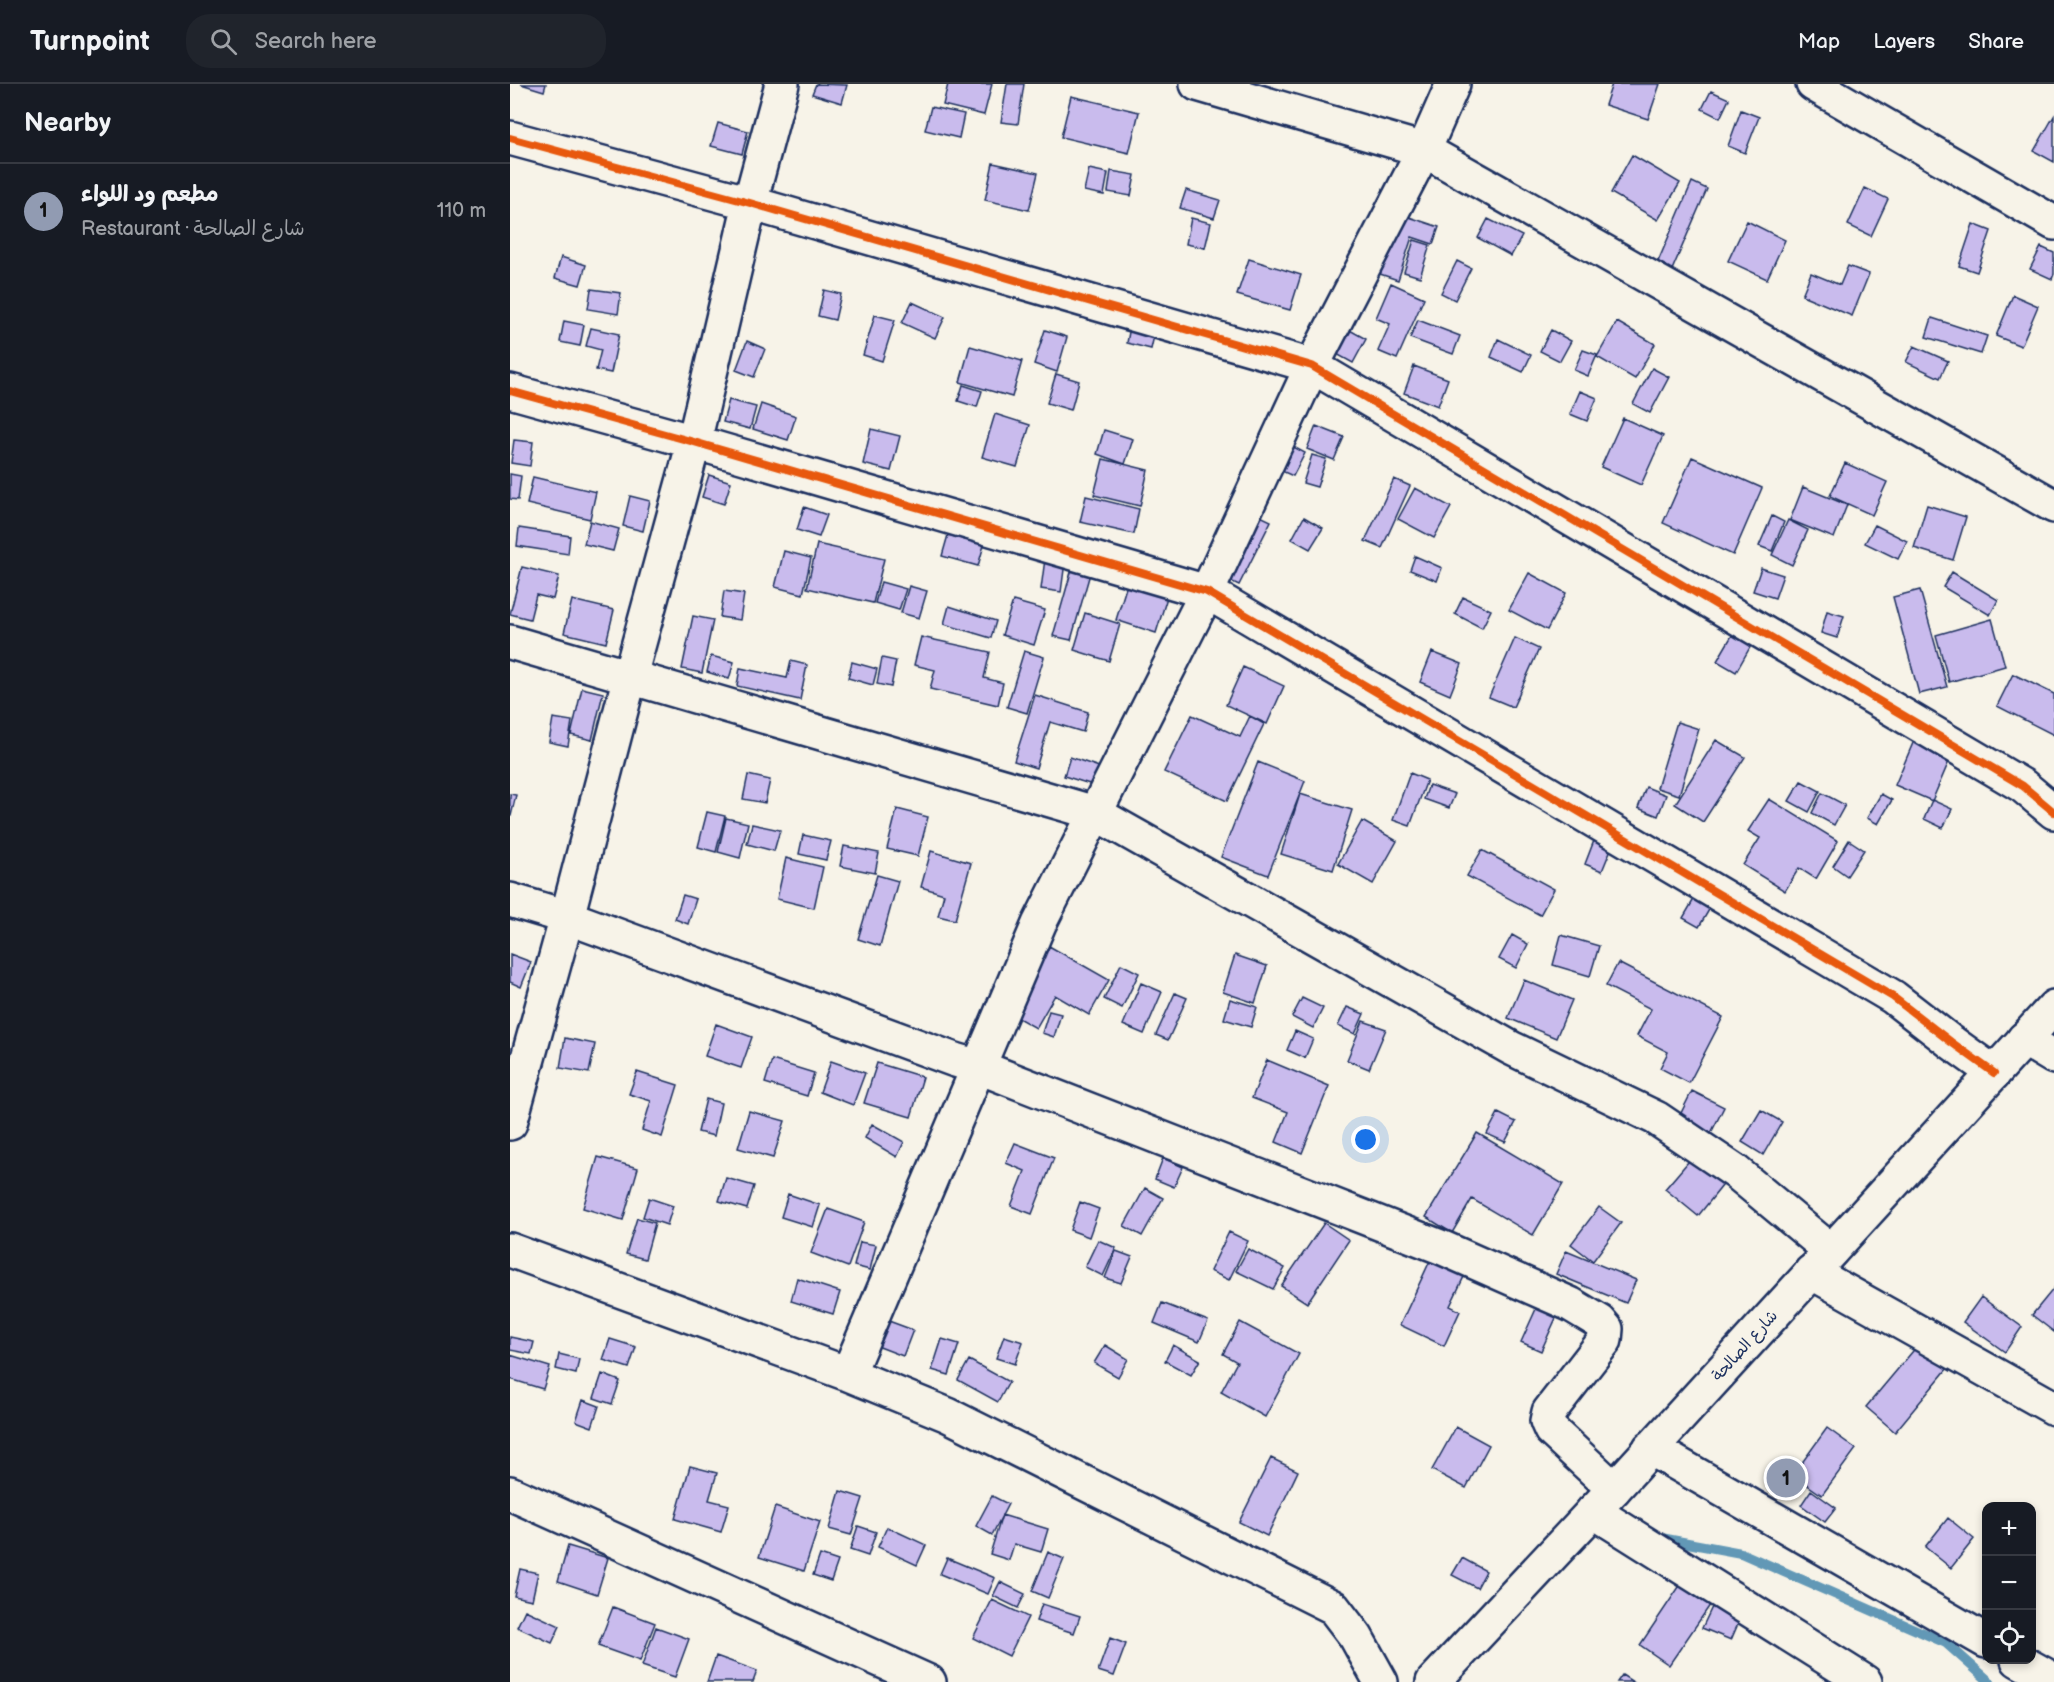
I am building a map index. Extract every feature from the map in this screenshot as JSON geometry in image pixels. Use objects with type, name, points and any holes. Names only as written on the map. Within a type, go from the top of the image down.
[{"type":"street","points":[[510,1123],[694,442],[750,203],[782,84]]},
{"type":"street","points":[[1197,84],[1424,150],[2054,506]]},
{"type":"street","points":[[848,1374],[1039,924],[1207,592],[1312,366],[1424,150],[1453,84]]},
{"type":"street","points":[[1813,84],[2054,222]]},
{"type":"street","points":[[510,138],[750,203],[1312,366],[2023,786],[2054,812]]},
{"type":"street","points":[[510,391],[694,442],[1207,592],[1893,997],[1994,1073]]},
{"type":"street","points":[[510,642],[1095,813],[1511,1048],[1656,1118],[1736,1172],[1821,1261],[2054,1408]]},
{"type":"street","points":[[510,900],[567,917],[979,1067],[1443,1248],[1570,1304],[1600,1322],[1606,1329],[1605,1340],[1549,1412],[1547,1421],[1551,1430],[1603,1500],[1865,1682]]},
{"type":"street","name":"شارع الصالحة","points":[[1433,1682],[1603,1500],[2054,1007]]},
{"type":"street","points":[[2024,1039],[2054,1057]]},
{"type":"street","points":[[510,1250],[848,1374],[948,1415],[1333,1607],[1356,1637],[1381,1682]]},
{"type":"street","points":[[1650,1448],[1982,1639]]},
{"type":"street","points":[[510,1493],[929,1682]]},
{"type":"street","points":[[2027,1664],[2054,1680]]},
{"type":"building","points":[[521,84],[546,84],[544,91]]},
{"type":"building","points":[[816,84],[847,85],[842,103],[812,94]]},
{"type":"building","points":[[948,84],[992,84],[984,115],[943,105]]},
{"type":"building","points":[[1007,84],[1024,84],[1018,124],[1001,122]]},
{"type":"building","points":[[1612,84],[1660,84],[1648,119],[1605,105]]},
{"type":"building","points":[[1711,91],[1729,99],[1720,118],[1702,109]]},
{"type":"building","points":[[1071,96],[1139,112],[1129,153],[1061,137]]},
{"type":"building","points":[[931,107],[964,114],[959,138],[925,130]]},
{"type":"building","points":[[1741,110],[1759,117],[1745,153],[1728,146]]},
{"type":"building","points":[[2054,116],[2054,162],[2034,151]]},
{"type":"building","points":[[718,123],[748,131],[742,154],[711,146]]},
{"type":"building","points":[[1632,155],[1680,183],[1658,220],[1611,193]]},
{"type":"building","points":[[993,163],[1038,173],[1029,210],[985,200]]},
{"type":"building","points":[[1089,169],[1108,173],[1104,195],[1084,191]]},
{"type":"building","points":[[1111,171],[1135,175],[1131,196],[1108,192]]},
{"type":"building","points":[[1692,182],[1707,189],[1672,270],[1657,264]]},
{"type":"building","points":[[1865,188],[1888,199],[1871,236],[1848,225]]},
{"type":"building","points":[[1186,190],[1220,200],[1214,218],[1180,208]]},
{"type":"building","points":[[1400,214],[1439,227],[1433,244],[1412,237],[1398,280],[1380,274]]},
{"type":"building","points":[[1191,218],[1211,223],[1205,248],[1186,244]]},
{"type":"building","points":[[1488,219],[1522,236],[1511,256],[1478,238]]},
{"type":"building","points":[[1747,221],[1785,240],[1767,279],[1728,261]]},
{"type":"building","points":[[1973,224],[1991,231],[1977,272],[1959,266]]},
{"type":"building","points":[[1414,240],[1430,245],[1420,277],[1404,272]]},
{"type":"building","points":[[2041,247],[2054,253],[2052,279],[2030,269]]},
{"type":"building","points":[[561,257],[586,265],[580,285],[555,278]]},
{"type":"building","points":[[1249,259],[1301,275],[1290,310],[1237,295]]},
{"type":"building","points":[[1457,261],[1471,268],[1455,300],[1441,293]]},
{"type":"building","points":[[1848,266],[1869,274],[1852,316],[1802,295],[1811,273],[1840,285]]},
{"type":"building","points":[[1391,283],[1424,298],[1397,359],[1378,351],[1390,324],[1376,318]]},
{"type":"building","points":[[591,289],[621,293],[618,314],[588,309]]},
{"type":"building","points":[[824,290],[841,294],[835,320],[818,316]]},
{"type":"building","points":[[2013,295],[2038,306],[2021,346],[1996,336]]},
{"type":"building","points":[[912,302],[945,317],[935,338],[902,323]]},
{"type":"building","points":[[875,315],[895,320],[882,361],[863,355]]},
{"type":"building","points":[[1932,318],[1987,336],[1981,354],[1926,337]]},
{"type":"building","points":[[1418,320],[1460,336],[1453,354],[1410,338]]},
{"type":"building","points":[[564,321],[584,325],[580,346],[560,342]]},
{"type":"building","points":[[1131,321],[1156,327],[1151,349],[1127,343]]},
{"type":"building","points":[[1617,322],[1655,344],[1635,379],[1597,357]]},
{"type":"building","points":[[591,328],[619,334],[611,373],[596,370],[601,350],[586,346]]},
{"type":"building","points":[[1346,328],[1366,339],[1353,363],[1333,352]]},
{"type":"building","points":[[1045,330],[1067,337],[1057,372],[1034,364]]},
{"type":"building","points":[[1551,330],[1571,341],[1560,361],[1540,351]]},
{"type":"building","points":[[1498,339],[1531,355],[1523,372],[1491,357]]},
{"type":"building","points":[[747,341],[765,349],[754,377],[736,370]]},
{"type":"building","points":[[970,346],[1022,361],[1012,397],[960,382]]},
{"type":"building","points":[[1914,346],[1948,361],[1940,378],[1906,362]]},
{"type":"building","points":[[1583,350],[1597,355],[1588,376],[1574,370]]},
{"type":"building","points":[[1414,366],[1448,379],[1438,406],[1404,393]]},
{"type":"building","points":[[1652,368],[1669,377],[1650,413],[1633,404]]},
{"type":"building","points":[[1056,374],[1079,381],[1071,410],[1047,403]]},
{"type":"building","points":[[963,385],[982,391],[977,407],[958,401]]},
{"type":"building","points":[[1580,391],[1597,398],[1587,421],[1570,414]]},
{"type":"building","points":[[729,400],[756,407],[750,429],[723,422]]},
{"type":"building","points":[[761,404],[796,416],[788,440],[753,429]]},
{"type":"building","points":[[995,414],[1030,425],[1017,467],[982,457]]},
{"type":"building","points":[[1623,418],[1663,436],[1641,485],[1601,467]]},
{"type":"building","points":[[1316,426],[1344,437],[1334,460],[1307,449]]},
{"type":"building","points":[[871,429],[900,436],[891,471],[863,464]]},
{"type":"building","points":[[1104,430],[1133,439],[1125,464],[1097,454]]},
{"type":"building","points":[[514,440],[533,442],[530,466],[511,463]]},
{"type":"building","points":[[1288,444],[1305,453],[1293,476],[1275,468]]},
{"type":"building","points":[[1312,455],[1326,459],[1317,487],[1303,483]]},
{"type":"building","points":[[1692,457],[1762,488],[1733,555],[1663,523]]},
{"type":"building","points":[[1103,459],[1148,470],[1140,506],[1094,495]]},
{"type":"building","points":[[1845,463],[1887,482],[1872,515],[1830,496]]},
{"type":"building","points":[[510,474],[521,476],[518,500],[510,499]]},
{"type":"building","points":[[709,475],[731,482],[724,504],[702,497]]},
{"type":"building","points":[[533,477],[596,492],[590,519],[527,504]]},
{"type":"building","points":[[1394,479],[1410,486],[1382,548],[1365,541]]},
{"type":"building","points":[[1803,487],[1847,505],[1834,538],[1790,520]]},
{"type":"building","points":[[1415,488],[1451,507],[1434,538],[1398,519]]},
{"type":"building","points":[[630,496],[650,501],[643,531],[623,526]]},
{"type":"building","points":[[1086,496],[1139,509],[1134,534],[1080,522]]},
{"type":"building","points":[[1927,505],[1966,517],[1953,560],[1914,548]]},
{"type":"building","points":[[804,507],[827,515],[819,537],[797,530]]},
{"type":"building","points":[[1252,512],[1271,521],[1239,585],[1220,576]]},
{"type":"building","points":[[1772,516],[1784,522],[1772,551],[1759,546]]},
{"type":"building","points":[[1304,517],[1323,528],[1310,549],[1292,539]]},
{"type":"building","points":[[1788,520],[1808,530],[1792,565],[1772,555]]},
{"type":"building","points":[[590,521],[619,529],[613,551],[584,544]]},
{"type":"building","points":[[1875,525],[1907,541],[1898,559],[1865,543]]},
{"type":"building","points":[[519,528],[570,536],[568,554],[517,546]]},
{"type":"building","points":[[948,535],[984,545],[978,566],[942,556]]},
{"type":"building","points":[[817,544],[884,559],[873,603],[807,588]]},
{"type":"building","points":[[784,551],[811,558],[803,594],[775,587]]},
{"type":"building","points":[[1415,556],[1442,568],[1437,581],[1410,570]]},
{"type":"building","points":[[1045,559],[1065,562],[1061,592],[1041,589]]},
{"type":"building","points":[[1073,565],[1091,570],[1071,640],[1053,636]]},
{"type":"building","points":[[522,567],[559,576],[553,599],[536,595],[530,619],[510,614]]},
{"type":"building","points":[[1761,568],[1783,575],[1775,598],[1753,591]]},
{"type":"building","points":[[1952,572],[1998,600],[1990,615],[1943,587]]},
{"type":"building","points":[[1529,573],[1566,593],[1547,630],[1509,610]]},
{"type":"building","points":[[1128,581],[1168,594],[1156,633],[1116,620]]},
{"type":"building","points":[[881,582],[906,589],[899,610],[875,603]]},
{"type":"building","points":[[909,586],[927,591],[919,618],[901,613]]},
{"type":"building","points":[[1920,590],[1947,687],[1919,694],[1893,597]]},
{"type":"building","points":[[724,591],[744,594],[740,620],[720,617]]},
{"type":"building","points":[[1463,597],[1491,610],[1482,628],[1455,614]]},
{"type":"building","points":[[572,600],[614,610],[606,643],[564,633]]},
{"type":"building","points":[[1013,601],[1045,610],[1034,645],[1002,635]]},
{"type":"building","points":[[949,606],[996,621],[991,638],[944,624]]},
{"type":"building","points":[[1827,611],[1844,616],[1837,638],[1821,633]]},
{"type":"building","points":[[1085,613],[1120,624],[1109,661],[1074,650]]},
{"type":"building","points":[[693,616],[713,620],[702,673],[682,669]]},
{"type":"building","points":[[1992,619],[2005,666],[1949,682],[1936,635]]},
{"type":"building","points":[[1734,632],[1753,642],[1736,672],[1717,661]]},
{"type":"building","points":[[921,637],[990,652],[984,678],[1003,683],[998,705],[930,689],[935,670],[914,665]]},
{"type":"building","points":[[1515,638],[1539,649],[1513,707],[1489,697]]},
{"type":"building","points":[[1024,651],[1044,657],[1027,713],[1007,707]]},
{"type":"building","points":[[1432,652],[1462,664],[1450,695],[1420,682]]},
{"type":"building","points":[[711,656],[734,662],[729,679],[707,672]]},
{"type":"building","points":[[882,658],[896,661],[891,687],[877,684]]},
{"type":"building","points":[[791,661],[807,665],[800,700],[737,686],[740,668],[787,678]]},
{"type":"building","points":[[852,662],[877,669],[873,685],[848,678]]},
{"type":"building","points":[[1243,667],[1284,686],[1267,724],[1226,705]]},
{"type":"building","points":[[2013,674],[2054,694],[2054,735],[1997,706]]},
{"type":"building","points":[[582,688],[603,693],[592,740],[571,735]]},
{"type":"building","points":[[1035,695],[1088,712],[1083,732],[1050,722],[1036,768],[1014,761]]},
{"type":"building","points":[[1192,715],[1240,737],[1250,716],[1264,724],[1227,801],[1164,772]]},
{"type":"building","points":[[553,718],[572,721],[568,746],[549,742]]},
{"type":"building","points":[[1677,722],[1699,729],[1679,795],[1657,788]]},
{"type":"building","points":[[1916,736],[1953,752],[1932,801],[1895,785]]},
{"type":"building","points":[[1716,740],[1745,757],[1703,822],[1675,804]]},
{"type":"building","points":[[1070,757],[1099,767],[1093,785],[1064,776]]},
{"type":"building","points":[[1258,762],[1305,781],[1268,875],[1221,857]]},
{"type":"building","points":[[1410,773],[1427,780],[1410,826],[1393,820]]},
{"type":"building","points":[[748,775],[770,780],[765,803],[743,799]]},
{"type":"building","points":[[1801,781],[1820,791],[1809,812],[1789,801]]},
{"type":"building","points":[[1429,785],[1455,794],[1449,808],[1424,799]]},
{"type":"building","points":[[1646,787],[1666,795],[1658,816],[1638,808]]},
{"type":"building","points":[[1822,793],[1845,805],[1834,825],[1812,813]]},
{"type":"building","points":[[510,794],[516,795],[511,816],[510,816]]},
{"type":"building","points":[[1300,794],[1352,810],[1333,870],[1281,854]]},
{"type":"building","points":[[1881,794],[1892,800],[1878,824],[1867,818]]},
{"type":"building","points":[[1769,799],[1838,841],[1816,879],[1799,868],[1785,891],[1743,865],[1760,838],[1748,831]]},
{"type":"building","points":[[1932,800],[1952,809],[1943,828],[1924,819]]},
{"type":"building","points":[[897,809],[928,817],[918,856],[887,849]]},
{"type":"building","points":[[707,812],[725,816],[716,852],[698,847]]},
{"type":"building","points":[[726,818],[748,823],[740,858],[718,852]]},
{"type":"building","points":[[1362,821],[1397,841],[1373,884],[1338,864]]},
{"type":"building","points":[[752,824],[780,830],[774,851],[747,844]]},
{"type":"building","points":[[803,835],[831,841],[826,860],[799,854]]},
{"type":"building","points":[[1595,838],[1613,844],[1602,871],[1585,864]]},
{"type":"building","points":[[1849,840],[1864,850],[1847,876],[1833,866]]},
{"type":"building","points":[[844,846],[879,853],[875,873],[840,866]]},
{"type":"building","points":[[1482,850],[1554,889],[1540,915],[1467,876]]},
{"type":"building","points":[[931,851],[971,863],[955,920],[938,916],[944,894],[921,887]]},
{"type":"building","points":[[786,858],[823,867],[814,908],[777,899]]},
{"type":"building","points":[[877,875],[898,881],[880,946],[858,939]]},
{"type":"building","points":[[1697,894],[1713,903],[1699,927],[1683,918]]},
{"type":"building","points":[[683,895],[696,899],[688,924],[675,919]]},
{"type":"building","points":[[1512,935],[1528,944],[1516,968],[1499,959]]},
{"type":"building","points":[[1561,935],[1599,946],[1590,976],[1553,965]]},
{"type":"building","points":[[1049,946],[1109,980],[1089,1015],[1055,995],[1036,1028],[1011,1014]]},
{"type":"building","points":[[510,954],[531,962],[521,987],[510,982]]},
{"type":"building","points":[[1235,955],[1267,966],[1255,1003],[1223,992]]},
{"type":"building","points":[[1618,963],[1723,1017],[1689,1083],[1660,1068],[1668,1052],[1637,1036],[1651,1009],[1606,986]]},
{"type":"building","points":[[1121,964],[1139,973],[1122,1008],[1104,999]]},
{"type":"building","points":[[1524,980],[1572,1000],[1556,1038],[1508,1018]]},
{"type":"building","points":[[1141,983],[1162,992],[1144,1034],[1123,1025]]},
{"type":"building","points":[[1175,993],[1187,998],[1168,1040],[1156,1035]]},
{"type":"building","points":[[1302,998],[1323,1008],[1313,1028],[1292,1017]]},
{"type":"building","points":[[1230,999],[1257,1007],[1251,1027],[1224,1019]]},
{"type":"building","points":[[1347,1007],[1364,1014],[1355,1034],[1338,1026]]},
{"type":"building","points":[[1049,1011],[1061,1014],[1054,1037],[1042,1033]]},
{"type":"building","points":[[1363,1021],[1386,1029],[1369,1069],[1347,1060]]},
{"type":"building","points":[[716,1024],[752,1037],[741,1068],[705,1056]]},
{"type":"building","points":[[1295,1031],[1313,1039],[1305,1058],[1287,1050]]},
{"type":"building","points":[[565,1038],[595,1044],[589,1073],[560,1068]]},
{"type":"building","points":[[772,1060],[814,1073],[807,1096],[765,1083]]},
{"type":"building","points":[[1267,1060],[1329,1086],[1302,1153],[1276,1142],[1288,1112],[1252,1098]]},
{"type":"building","points":[[831,1061],[865,1073],[853,1105],[820,1092]]},
{"type":"building","points":[[877,1063],[923,1077],[911,1117],[864,1103]]},
{"type":"building","points":[[637,1072],[678,1085],[662,1137],[642,1130],[651,1101],[629,1094]]},
{"type":"building","points":[[1692,1091],[1724,1107],[1711,1133],[1679,1117]]},
{"type":"building","points":[[706,1099],[721,1103],[714,1136],[698,1132]]},
{"type":"building","points":[[1761,1110],[1782,1122],[1763,1155],[1742,1142]]},
{"type":"building","points":[[749,1111],[785,1121],[773,1158],[738,1148]]},
{"type":"building","points":[[1498,1113],[1516,1122],[1505,1142],[1487,1134]]},
{"type":"building","points":[[872,1124],[904,1142],[897,1157],[865,1138]]},
{"type":"building","points":[[1477,1133],[1563,1184],[1533,1235],[1472,1199],[1452,1233],[1426,1217]]},
{"type":"building","points":[[1015,1143],[1054,1158],[1032,1214],[1011,1206],[1025,1171],[1006,1163]]},
{"type":"building","points":[[1694,1155],[1726,1181],[1698,1216],[1665,1189]]},
{"type":"building","points":[[598,1157],[638,1168],[623,1220],[583,1208]]},
{"type":"building","points":[[1163,1158],[1183,1167],[1174,1187],[1155,1179]]},
{"type":"building","points":[[726,1178],[754,1186],[747,1209],[719,1201]]},
{"type":"building","points":[[1145,1188],[1163,1198],[1142,1236],[1124,1226]]},
{"type":"building","points":[[788,1194],[820,1205],[813,1227],[781,1217]]},
{"type":"building","points":[[649,1198],[673,1206],[667,1225],[643,1217]]},
{"type":"building","points":[[1080,1202],[1099,1209],[1089,1237],[1070,1230]]},
{"type":"building","points":[[1599,1207],[1621,1223],[1593,1261],[1571,1244]]},
{"type":"building","points":[[828,1209],[864,1222],[848,1267],[811,1253]]},
{"type":"building","points":[[637,1218],[655,1223],[645,1259],[626,1254]]},
{"type":"building","points":[[1324,1223],[1349,1240],[1307,1303],[1281,1286]]},
{"type":"building","points":[[1229,1232],[1248,1241],[1229,1280],[1210,1271]]},
{"type":"building","points":[[1098,1240],[1116,1248],[1103,1276],[1085,1267]]},
{"type":"building","points":[[860,1242],[876,1245],[870,1270],[854,1266]]},
{"type":"building","points":[[1436,1248],[1470,1264],[1450,1306],[1460,1311],[1444,1346],[1400,1325]]},
{"type":"building","points":[[1248,1249],[1285,1268],[1273,1289],[1236,1271]]},
{"type":"building","points":[[1116,1251],[1132,1257],[1121,1283],[1105,1278]]},
{"type":"building","points":[[1566,1251],[1636,1280],[1626,1303],[1556,1274]]},
{"type":"building","points":[[797,1278],[840,1292],[833,1314],[791,1301]]},
{"type":"building","points":[[2054,1288],[2054,1332],[2032,1315]]},
{"type":"building","points":[[1981,1297],[2022,1327],[2005,1352],[1963,1322]]},
{"type":"building","points":[[1541,1298],[1561,1307],[1541,1351],[1521,1342]]},
{"type":"building","points":[[1162,1303],[1208,1321],[1199,1342],[1154,1323]]},
{"type":"building","points":[[886,1320],[913,1330],[903,1356],[877,1346]]},
{"type":"building","points":[[1240,1322],[1299,1354],[1265,1417],[1221,1392],[1237,1362],[1223,1354]]},
{"type":"building","points":[[1004,1336],[1023,1342],[1015,1364],[996,1358]]},
{"type":"building","points":[[510,1337],[534,1342],[531,1354],[510,1350]]},
{"type":"building","points":[[610,1339],[636,1347],[629,1368],[603,1360]]},
{"type":"building","points":[[942,1339],[959,1344],[949,1375],[932,1370]]},
{"type":"building","points":[[1923,1339],[1952,1363],[1895,1432],[1866,1407]]},
{"type":"building","points":[[1105,1345],[1128,1359],[1118,1377],[1094,1363]]},
{"type":"building","points":[[1173,1345],[1200,1360],[1191,1375],[1165,1361]]},
{"type":"building","points":[[559,1354],[579,1359],[576,1374],[556,1369]]},
{"type":"building","points":[[510,1355],[550,1367],[543,1389],[510,1379]]},
{"type":"building","points":[[969,1360],[1009,1382],[998,1402],[958,1380]]},
{"type":"building","points":[[602,1374],[620,1381],[612,1404],[594,1398]]},
{"type":"building","points":[[583,1400],[599,1406],[592,1427],[576,1421]]},
{"type":"building","points":[[1456,1427],[1489,1445],[1466,1488],[1432,1470]]},
{"type":"building","points":[[1827,1428],[1856,1449],[1822,1495],[1793,1475]]},
{"type":"building","points":[[1271,1458],[1298,1471],[1267,1536],[1239,1522]]},
{"type":"building","points":[[690,1466],[717,1473],[709,1500],[729,1505],[721,1532],[675,1519]]},
{"type":"building","points":[[1811,1490],[1836,1508],[1825,1522],[1801,1505]]},
{"type":"building","points":[[840,1491],[863,1498],[851,1535],[829,1529]]},
{"type":"building","points":[[992,1496],[1008,1504],[992,1535],[976,1526]]},
{"type":"building","points":[[775,1507],[820,1522],[804,1571],[759,1557]]},
{"type":"building","points":[[1002,1515],[1048,1529],[1041,1552],[1014,1544],[1009,1560],[990,1554]]},
{"type":"building","points":[[1948,1518],[1974,1539],[1951,1568],[1925,1547]]},
{"type":"building","points":[[858,1526],[876,1532],[868,1556],[850,1550]]},
{"type":"building","points":[[887,1527],[926,1545],[917,1565],[878,1547]]},
{"type":"building","points":[[568,1546],[608,1558],[597,1594],[558,1581]]},
{"type":"building","points":[[1048,1552],[1064,1559],[1048,1598],[1032,1591]]},
{"type":"building","points":[[820,1555],[838,1561],[831,1581],[813,1575]]},
{"type":"building","points":[[947,1558],[995,1578],[988,1594],[940,1574]]},
{"type":"building","points":[[1462,1558],[1486,1571],[1477,1588],[1452,1575]]},
{"type":"building","points":[[520,1569],[538,1573],[532,1600],[514,1596]]},
{"type":"building","points":[[1687,1575],[1717,1595],[1669,1665],[1640,1645]]},
{"type":"building","points":[[1000,1582],[1025,1594],[1018,1608],[993,1596]]},
{"type":"building","points":[[992,1600],[1028,1617],[1009,1656],[973,1638]]},
{"type":"building","points":[[1042,1604],[1080,1616],[1074,1633],[1036,1621]]},
{"type":"building","points":[[1713,1605],[1741,1617],[1731,1640],[1702,1628]]},
{"type":"building","points":[[613,1607],[655,1623],[640,1661],[598,1646]]},
{"type":"building","points":[[525,1610],[560,1626],[552,1643],[517,1627]]},
{"type":"building","points":[[656,1627],[689,1639],[675,1677],[642,1666]]},
{"type":"building","points":[[1110,1638],[1126,1644],[1114,1676],[1098,1671]]},
{"type":"building","points":[[716,1656],[757,1671],[753,1682],[707,1682]]},
{"type":"building","points":[[1622,1675],[1633,1682],[1617,1682]]},
{"type":"waterway","points":[[1661,1538],[1741,1553],[1946,1643],[1990,1682]]},
{"type":"cycle path","points":[[510,138],[750,203],[1312,366],[2023,786],[2054,812]]},
{"type":"cycle path","points":[[510,391],[694,442],[1207,592],[1893,997],[1994,1073]]},
{"type":"place","name":"مطعم ود اللواء","points":[[1786,1478]]}]
